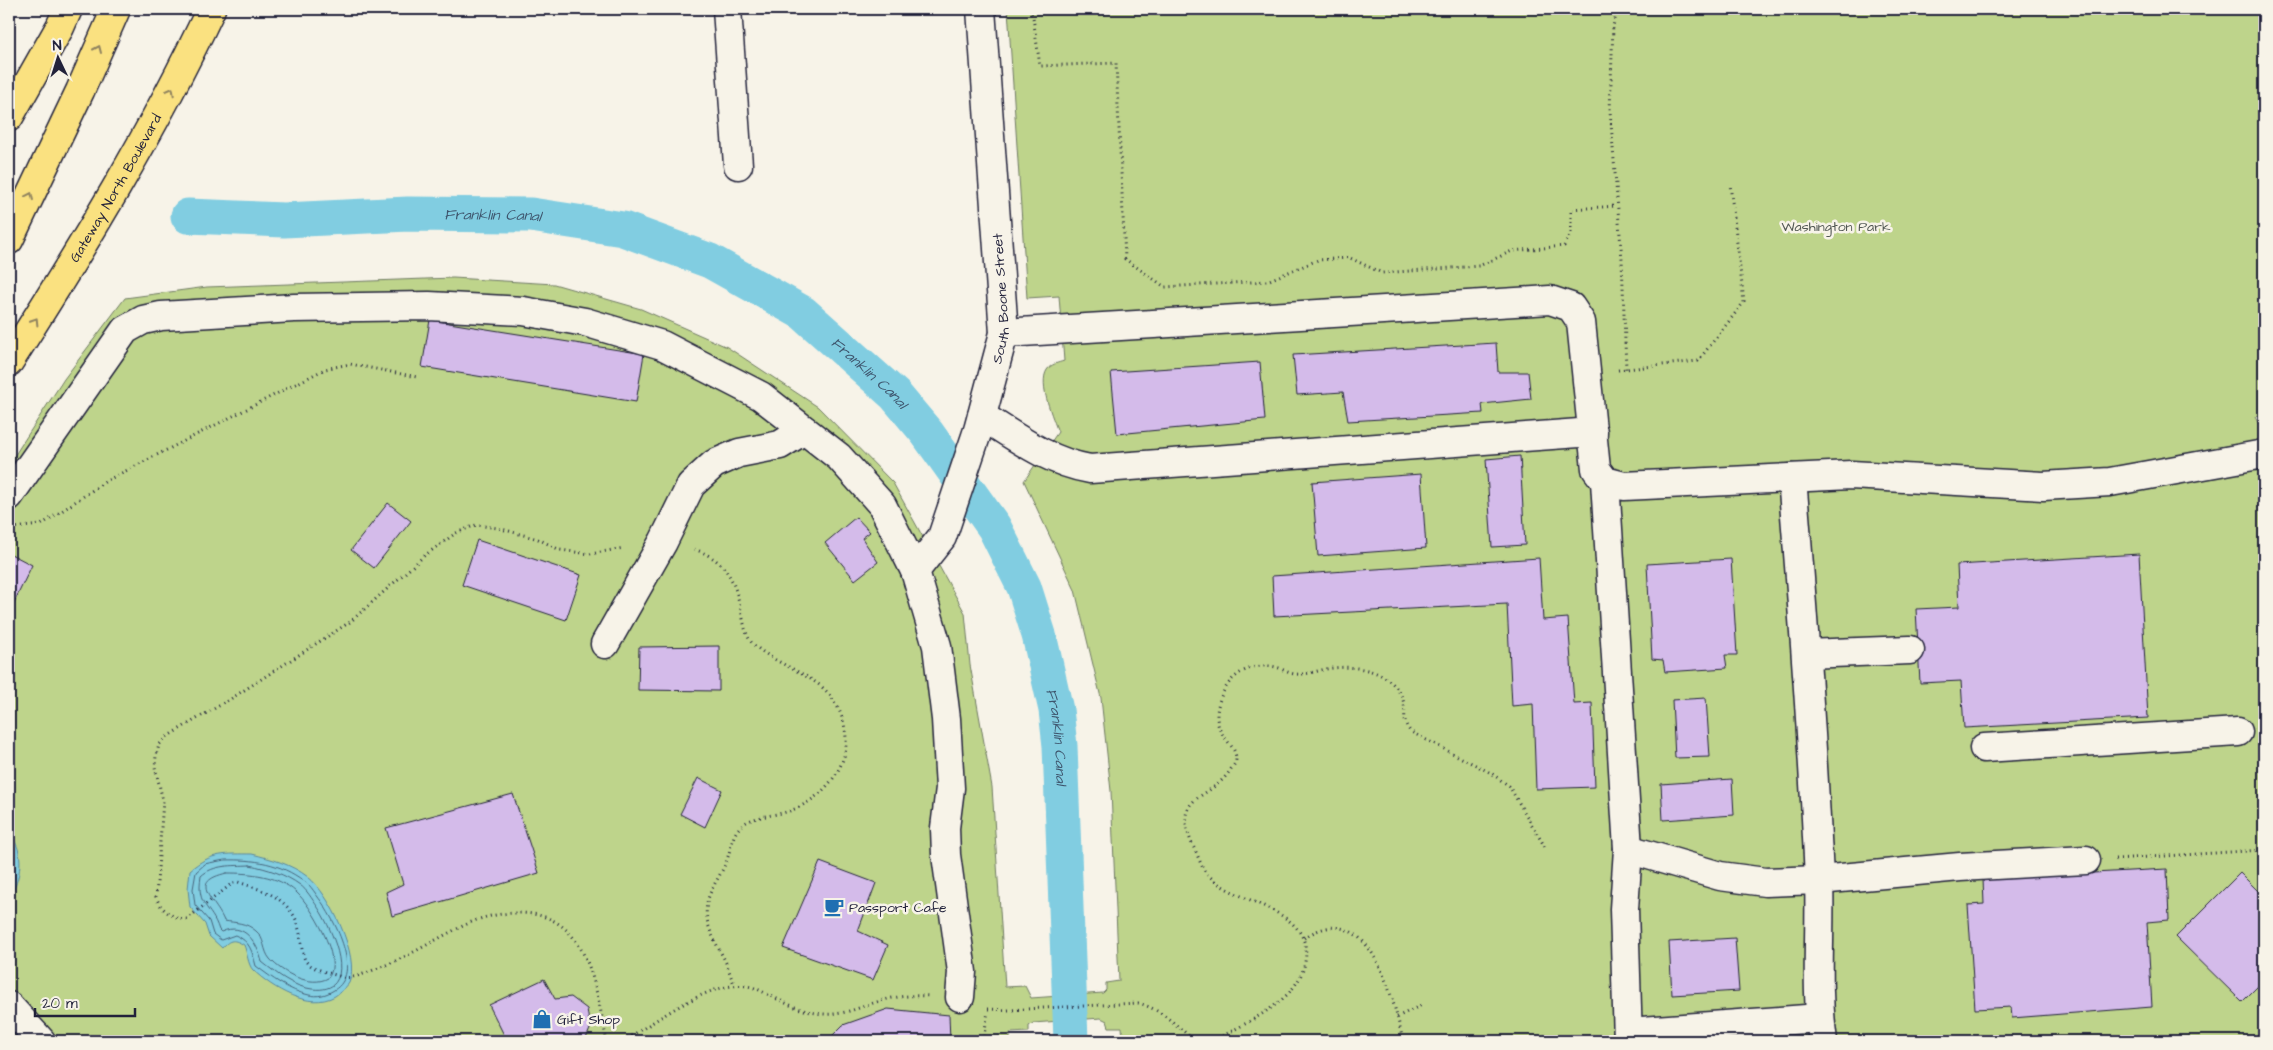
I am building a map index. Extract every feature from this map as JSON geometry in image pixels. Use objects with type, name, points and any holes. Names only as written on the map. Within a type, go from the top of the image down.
[{"type":"main road","points":[[9,117],[60,27],[68,9]]},
{"type":"main road","points":[[9,240],[116,9]]},
{"type":"main road","name":"Gateway North Boulevard","points":[[9,362],[122,180],[186,63],[211,9]]},
{"type":"street","points":[[727,9],[738,165]]},
{"type":"street","name":"South Boone Street","points":[[915,571],[942,537],[994,377],[1004,333],[981,9]]},
{"type":"street","points":[[1004,333],[1550,300],[1570,307],[1581,322],[1588,374],[1596,469],[1605,481],[1628,849],[1624,909],[1628,1036],[1821,1030],[1819,880],[1806,654],[1792,478]]},
{"type":"street","points":[[9,496],[125,330],[143,320],[161,316],[294,308],[429,306],[523,311],[585,322],[662,345],[761,396],[839,457],[882,505],[915,571],[937,646],[946,719],[950,788],[945,828],[946,855],[962,972],[960,997]]},
{"type":"street","points":[[980,423],[1069,466],[1090,469],[1593,432]]},
{"type":"street","points":[[605,644],[663,542],[691,485],[714,464],[739,453],[780,445],[804,430]]},
{"type":"street","points":[[1605,481],[1624,486],[1851,475],[2043,486],[2110,482],[2264,454]]},
{"type":"street","points":[[1806,654],[1910,650]]},
{"type":"street","points":[[1984,748],[2238,732]]},
{"type":"street","points":[[1628,849],[1720,876],[1764,882],[1819,880],[1960,867],[2086,860]]},
{"type":"street","points":[[9,1006],[41,1041]]},
{"type":"path","points":[[1029,9],[1033,17],[1040,66],[1116,63],[1125,259],[1165,287],[1267,281],[1318,260],[1350,258],[1382,273],[1479,266],[1512,251],[1564,246],[1571,234],[1571,209],[1617,206]]},
{"type":"path","points":[[1618,9],[1613,26],[1610,111],[1622,258],[1626,369]]},
{"type":"path","points":[[1588,374],[1698,361],[1744,302],[1730,184]]},
{"type":"path","points":[[9,528],[16,529],[41,525],[106,481],[325,369],[350,364],[417,377]]},
{"type":"path","points":[[607,1041],[592,977],[585,957],[576,940],[552,918],[533,913],[501,913],[473,921],[412,954],[362,974],[343,977],[310,965],[305,960],[296,920],[292,912],[279,898],[264,891],[238,882],[233,883],[188,919],[172,916],[159,904],[156,897],[162,802],[155,767],[159,745],[168,736],[232,698],[350,622],[424,556],[456,533],[476,525],[498,528],[538,540],[560,550],[590,554],[663,542],[686,545],[706,553],[728,570],[736,589],[746,633],[754,645],[823,688],[839,708],[845,729],[847,749],[841,769],[817,796],[789,812],[747,821],[734,836],[726,862],[708,901],[706,917],[712,938],[726,963],[734,984]]},
{"type":"path","points":[[1214,1041],[1278,1003],[1298,983],[1306,962],[1304,938],[1296,926],[1285,917],[1221,886],[1204,870],[1188,834],[1185,817],[1190,803],[1227,777],[1236,762],[1235,751],[1220,731],[1216,718],[1222,693],[1235,677],[1246,670],[1266,665],[1294,674],[1357,667],[1378,674],[1397,688],[1404,702],[1404,722],[1411,732],[1491,773],[1509,786],[1545,847]]},
{"type":"path","points":[[2086,860],[2264,850]]},
{"type":"path","points":[[1304,938],[1318,928],[1334,927],[1348,930],[1365,942],[1379,964],[1403,1041]]},
{"type":"path","points":[[623,1041],[707,992],[734,984],[754,988],[787,1004],[813,1012],[831,1014],[887,999],[919,995],[960,997]]},
{"type":"path","points":[[1008,1010],[1138,1003],[1151,1006],[1195,1041]]},
{"type":"path","points":[[1397,1017],[1424,1004]]},
{"type":"path","points":[[983,1041],[988,1009]]},
{"type":"green space","name":"Washington Park","points":[[1008,9],[2264,9],[2264,415],[2255,417],[2264,434],[2264,1041],[1123,1041],[1122,1027],[1109,1027],[1107,1021],[1101,1018],[1033,1023],[1029,1026],[1029,1032],[1010,1033],[1010,1041],[9,1041],[9,464],[64,379],[125,298],[207,287],[453,278],[554,284],[641,309],[727,347],[818,407],[893,483],[965,613],[970,665],[992,787],[1005,987],[1025,986],[1031,998],[1103,993],[1106,990],[1106,983],[1119,981],[1111,791],[1101,698],[1075,590],[1024,481],[1058,432],[1047,401],[1044,384],[1047,370],[1050,366],[1064,361],[1059,296],[1027,298]]},
{"type":"water","points":[[9,834],[18,848],[20,865],[16,883],[9,898]]},
{"type":"water","points":[[252,854],[302,872],[316,885],[325,897],[341,926],[351,958],[352,972],[349,983],[335,996],[325,1000],[303,999],[270,984],[253,970],[244,945],[232,941],[222,948],[209,936],[205,924],[190,907],[188,889],[190,870],[205,860],[219,855]]},
{"type":"building","points":[[430,320],[644,354],[636,402],[422,367]]},
{"type":"building","points":[[1496,343],[1498,372],[1528,372],[1531,399],[1482,404],[1483,413],[1348,421],[1343,392],[1297,395],[1293,355]]},
{"type":"building","points":[[1260,362],[1265,420],[1117,434],[1111,372]]},
{"type":"building","points":[[1520,456],[1525,545],[1492,547],[1486,459]]},
{"type":"building","points":[[1421,474],[1426,548],[1318,556],[1312,482]]},
{"type":"building","points":[[388,503],[411,521],[374,568],[351,550]]},
{"type":"building","points":[[856,517],[870,532],[862,538],[878,562],[855,580],[825,543]]},
{"type":"building","points":[[477,540],[581,575],[566,620],[462,585]]},
{"type":"building","points":[[9,553],[32,565],[9,613]]},
{"type":"building","points":[[2139,554],[2148,718],[1964,728],[1961,681],[1920,683],[1916,609],[1959,607],[1957,565]]},
{"type":"building","points":[[1539,558],[1543,620],[1568,618],[1574,704],[1592,703],[1595,787],[1536,789],[1533,704],[1512,706],[1507,604],[1274,616],[1272,576]]},
{"type":"building","points":[[1731,559],[1737,655],[1725,655],[1727,668],[1665,672],[1663,660],[1652,659],[1647,564]]},
{"type":"building","points":[[719,646],[719,691],[638,690],[639,647]]},
{"type":"building","points":[[1706,698],[1710,757],[1675,758],[1672,700]]},
{"type":"building","points":[[698,778],[722,790],[705,827],[680,814]]},
{"type":"building","points":[[1732,779],[1734,815],[1663,820],[1661,784]]},
{"type":"building","points":[[513,794],[539,873],[392,916],[386,892],[403,884],[386,828]]},
{"type":"building","name":"Passport Cafe","points":[[820,862],[876,883],[858,931],[888,945],[873,980],[783,948]]},
{"type":"building","points":[[2167,869],[2169,920],[2147,922],[2152,1007],[2012,1018],[2011,1007],[1975,1009],[1968,905],[1984,904],[1983,879]]},
{"type":"building","points":[[2240,873],[2264,897],[2264,980],[2242,1002],[2176,937]]},
{"type":"building","points":[[1735,938],[1739,991],[1672,995],[1669,942]]},
{"type":"building","name":"Gift Shop","points":[[544,979],[555,999],[571,997],[587,1009],[590,1029],[585,1041],[507,1041],[489,1005]]},
{"type":"building","points":[[888,1009],[949,1015],[950,1041],[827,1041],[843,1025]]},
{"type":"waterway","name":"Franklin Canal","points":[[188,216],[284,220],[408,214],[531,215],[623,229],[710,261],[803,313],[895,395],[927,433],[994,527],[1024,587],[1039,635],[1056,710],[1060,746],[1071,1041]]},
{"type":"place","name":"Passport Cafe","points":[[834,907]]},
{"type":"place","name":"Gift Shop","points":[[542,1019]]}]
